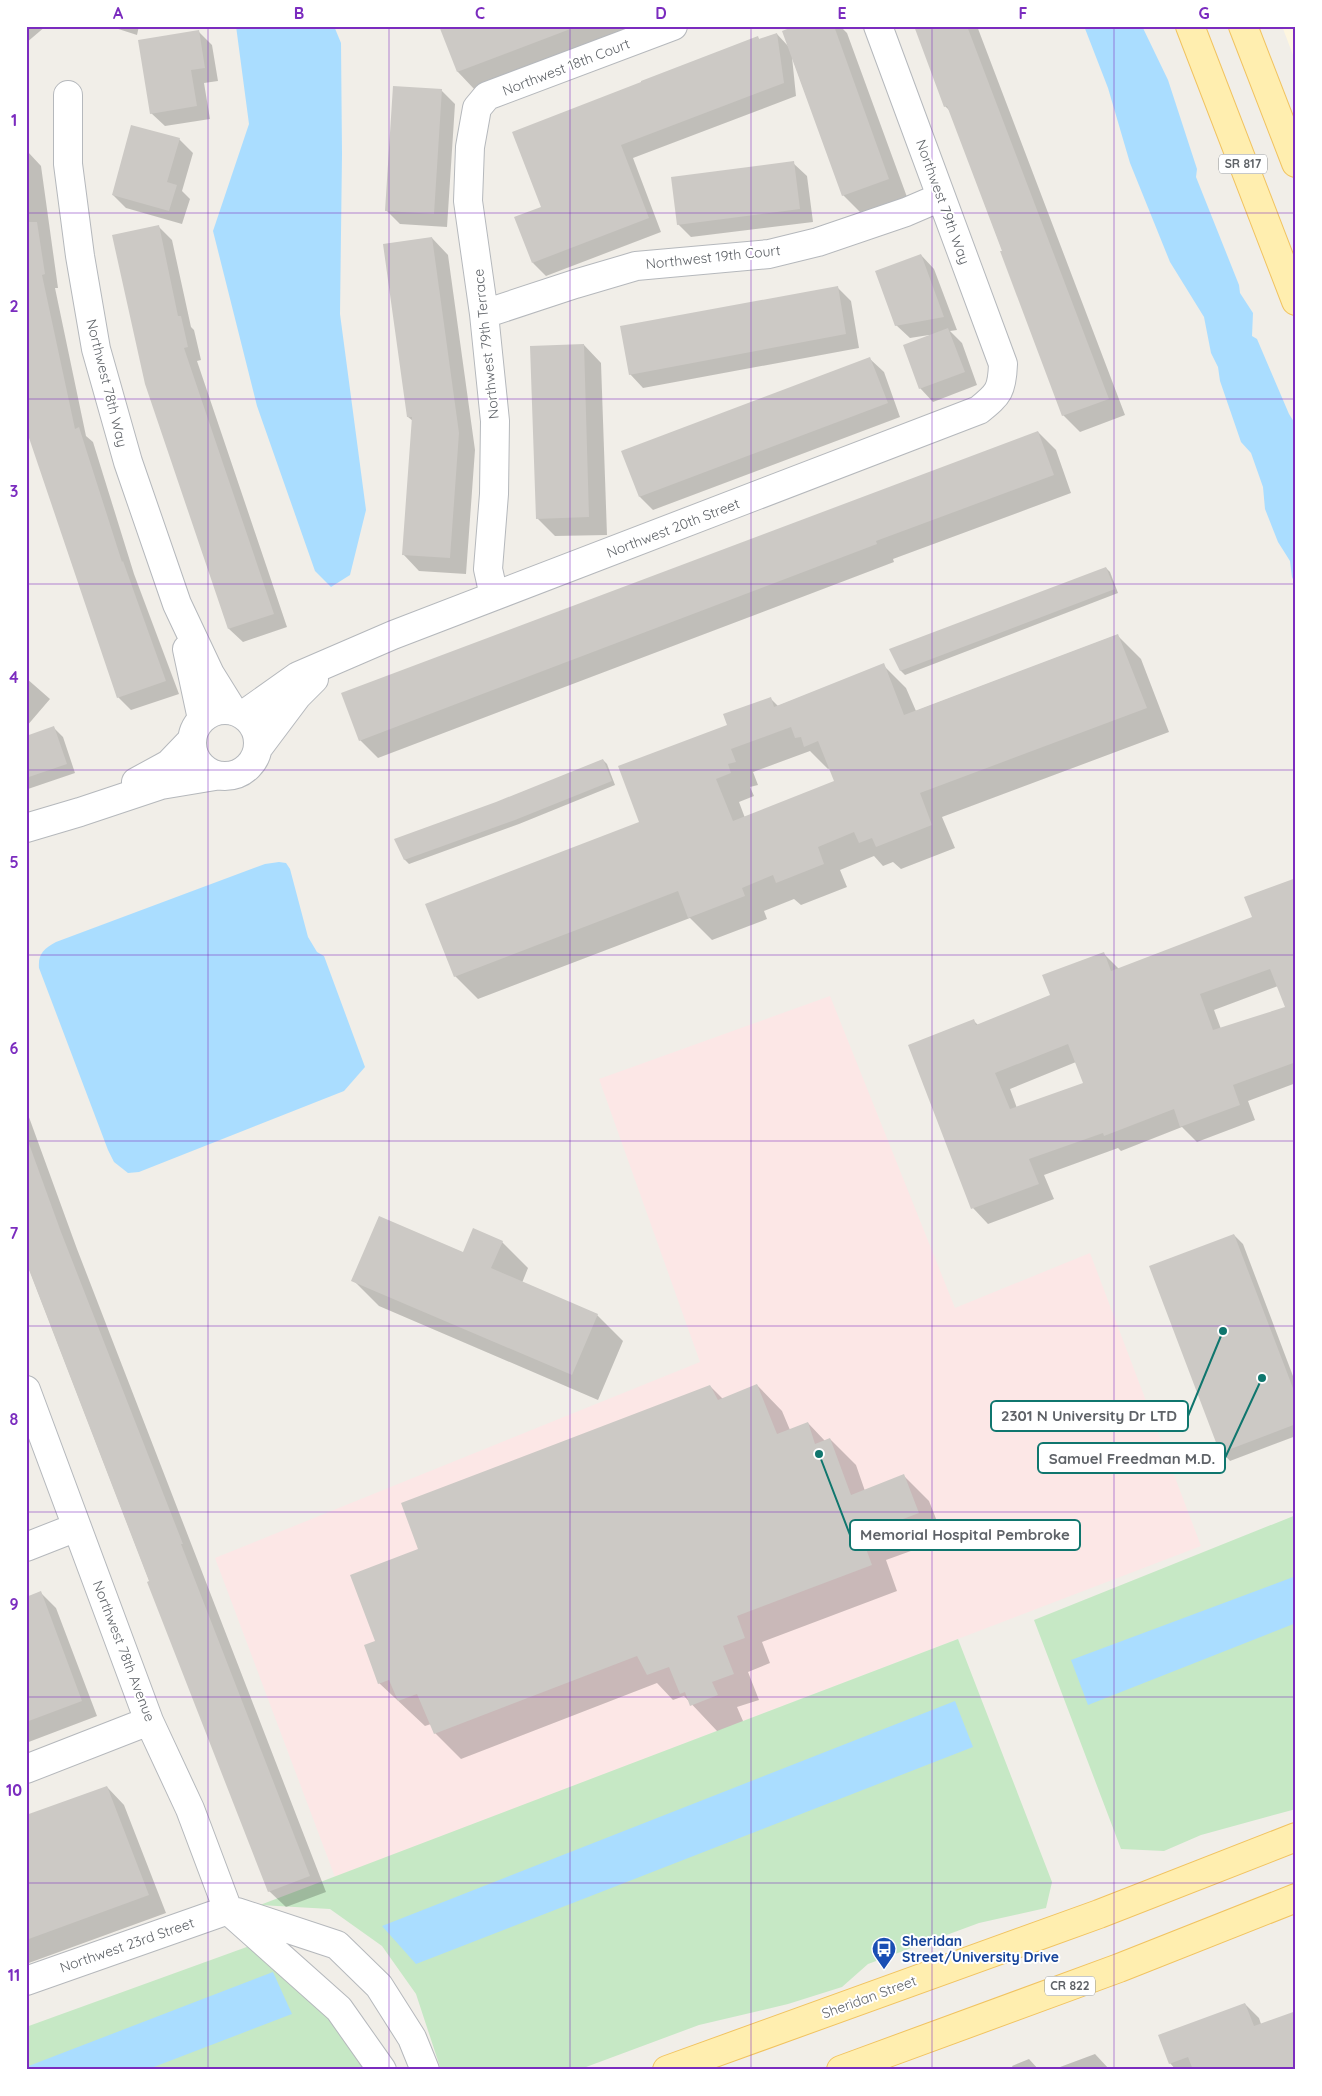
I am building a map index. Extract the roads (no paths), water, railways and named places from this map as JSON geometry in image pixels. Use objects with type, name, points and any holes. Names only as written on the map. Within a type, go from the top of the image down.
[{"type":"main road","name":"SR 817","points":[[1190,26],[1296,301]]},
{"type":"main road","points":[[1243,26],[1296,163]]},
{"type":"main road","name":"Sheridan Street","points":[[667,2070],[1099,1914],[1296,1837]]},
{"type":"main road","name":"CR 822","points":[[842,2070],[1119,1968],[1296,1898]]},
{"type":"street","name":"Northwest 18th Court","points":[[487,96],[673,26]]},
{"type":"street","name":"Northwest 79th Way","points":[[878,26],[1003,364],[1003,378]]},
{"type":"street","name":"Northwest 78th Way","points":[[68,95],[68,164],[80,256],[96,348],[128,462],[177,604],[210,674],[238,713]]},
{"type":"street","name":"Northwest 79th Terrace","points":[[487,96],[477,108],[470,147],[468,201],[484,314],[495,421],[494,494],[488,569],[494,596]]},
{"type":"street","name":"Northwest 19th Court","points":[[484,314],[636,266],[769,254],[818,242],[941,197]]},
{"type":"street","name":"Northwest 20th Street","points":[[238,713],[298,676],[330,664],[393,635],[978,410],[996,397],[1003,378]]},
{"type":"street","name":"Northwest 78th Way","points":[[177,604],[197,729]]},
{"type":"street","name":"Northwest 20th Street","points":[[258,748],[297,696],[330,664]]},
{"type":"street","points":[[26,828],[80,812],[161,785],[238,774],[254,761],[258,748],[256,730],[250,722],[238,713],[222,710],[212,713],[170,764],[80,812]]},
{"type":"street","points":[[197,729],[192,751],[197,762],[215,776]]},
{"type":"street","name":"Northwest 78th Avenue","points":[[26,1390],[149,1721],[190,1809],[228,1910],[339,2009],[382,2070]]},
{"type":"street","points":[[26,1547],[77,1527]]},
{"type":"street","points":[[26,1769],[149,1721]]},
{"type":"street","points":[[228,1910],[337,1945],[378,1986],[412,2038],[425,2070]]},
{"type":"street","name":"Northwest 23rd Street","points":[[26,1981],[228,1910]]},
{"type":"water","points":[[236,26],[334,26],[341,43],[340,314],[366,510],[350,575],[331,587],[315,571],[257,406],[213,231],[249,124]]},
{"type":"water","points":[[1084,26],[1142,26],[1168,80],[1197,169],[1196,177],[1239,285],[1240,293],[1253,313],[1252,336],[1257,339],[1289,414],[1296,425],[1296,586],[1292,577],[1290,561],[1278,542],[1265,509],[1263,487],[1251,453],[1241,442],[1220,381],[1218,367],[1211,353],[1204,317],[1170,262],[1130,163],[1108,88]]},
{"type":"water","points":[[286,863],[290,869],[308,937],[317,952],[324,956],[365,1067],[344,1091],[139,1172],[128,1173],[114,1162],[108,1150],[39,968],[41,955],[45,949],[56,942],[265,864]]},
{"type":"water","points":[[1296,1576],[1296,1623],[1088,1705],[1071,1660]]},
{"type":"water","points":[[955,1701],[973,1747],[416,1964],[382,1926]]},
{"type":"water","points":[[273,1972],[292,2014],[146,2070],[26,2070],[26,2067]]},
{"type":"place","name":"2301 N University Dr LTD","points":[[1223,1331]]},
{"type":"place","name":"Samuel Freedman M.D.","points":[[1262,1378]]},
{"type":"place","name":"Memorial Hospital Pembroke","points":[[819,1454]]},
{"type":"place","name":"Sheridan Street/University Drive","points":[[884,1970]]}]
